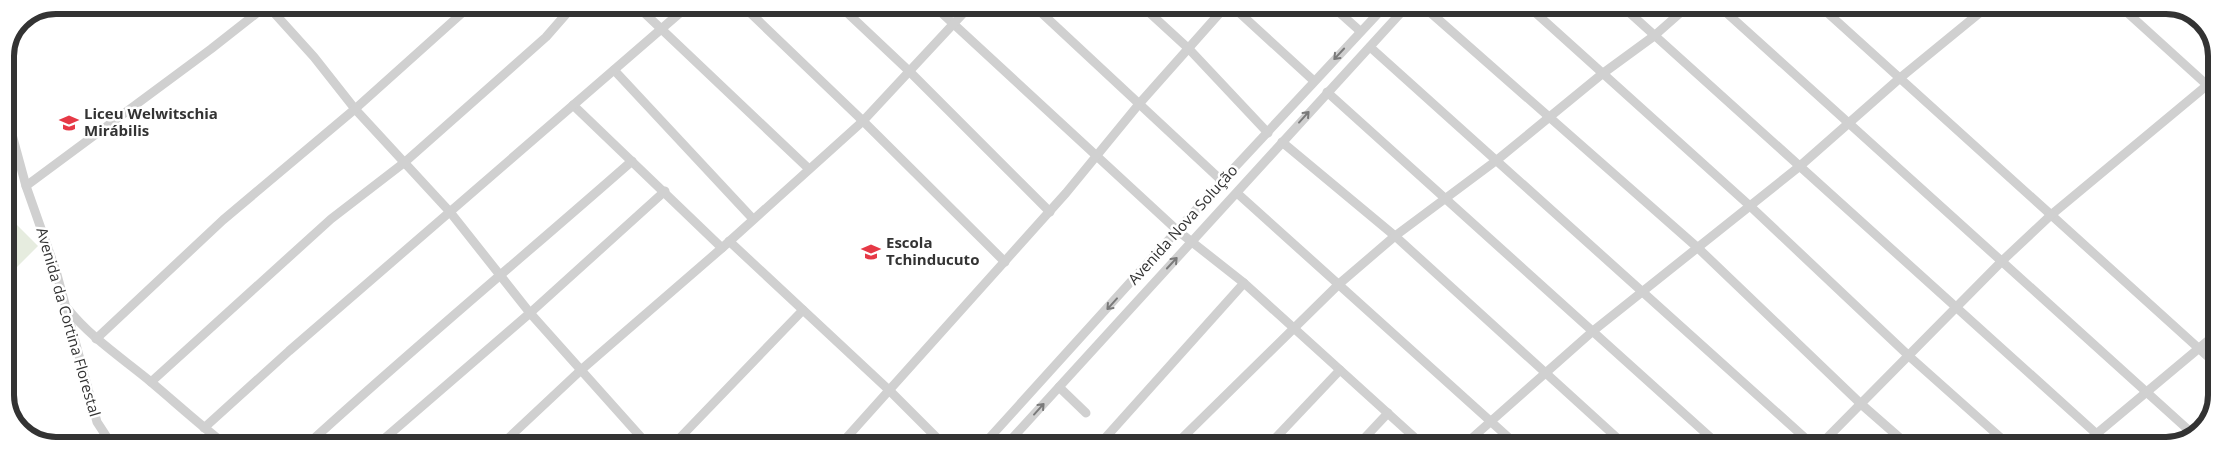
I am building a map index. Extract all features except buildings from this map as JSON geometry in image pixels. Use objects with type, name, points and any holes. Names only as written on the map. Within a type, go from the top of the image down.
[{"type":"street","points":[[26,186],[256,14]]},
{"type":"street","points":[[275,14],[314,57],[355,109],[450,212],[530,313],[641,437]]},
{"type":"street","points":[[96,339],[223,220],[355,109],[461,14]]},
{"type":"street","points":[[151,382],[331,219],[405,162],[546,37],[566,14]]},
{"type":"street","points":[[646,14],[809,169]]},
{"type":"street","points":[[204,428],[289,350],[678,14]]},
{"type":"street","points":[[751,14],[1004,262]]},
{"type":"street","points":[[849,14],[910,71],[1050,212]]},
{"type":"street","points":[[942,14],[1097,154],[1178,231],[1244,283],[1414,437]]},
{"type":"street","points":[[509,437],[581,370],[725,245],[862,121],[962,14]]},
{"type":"street","points":[[1043,14],[1222,181]]},
{"type":"street","points":[[1150,14],[1189,49],[1268,133]]},
{"type":"street","points":[[847,437],[1050,212],[1139,104],[1219,14]]},
{"type":"street","points":[[1241,14],[1314,81]]},
{"type":"street","points":[[1341,14],[1360,31]]},
{"type":"street","name":"Avenida Nova Solução","points":[[991,437],[1222,181],[1377,14]]},
{"type":"street","name":"Avenida Nova Solução","points":[[1014,437],[1400,14]]},
{"type":"street","points":[[1432,14],[1698,248],[1861,404],[1899,437]]},
{"type":"street","points":[[1537,14],[1750,206],[1910,357],[2000,437]]},
{"type":"street","points":[[1631,14],[2100,437]]},
{"type":"street","points":[[1183,437],[1339,284],[1395,236],[1497,160],[1602,74],[1654,36],[1679,14]]},
{"type":"street","points":[[1728,14],[2189,431]]},
{"type":"street","points":[[1829,14],[2208,356]]},
{"type":"street","points":[[1474,437],[1593,331],[1800,166],[1900,78],[1978,14]]},
{"type":"street","points":[[1829,437],[1910,357],[2002,261],[2051,215],[2207,85],[2129,14]]},
{"type":"street","points":[[1370,47],[1804,437]]},
{"type":"street","points":[[614,70],[753,218]]},
{"type":"street","points":[[1327,92],[1710,437]]},
{"type":"street","points":[[573,105],[725,245],[803,310],[890,391],[935,437]]},
{"type":"street","name":"Avenida da Cortina Florestal","points":[[14,142],[26,186],[56,270],[97,422],[107,437]]},
{"type":"street","points":[[1282,142],[1395,236],[1616,437]]},
{"type":"street","points":[[316,437],[391,369],[502,276],[632,161]]},
{"type":"street","points":[[386,437],[530,313],[665,191]]},
{"type":"street","points":[[1236,193],[1508,437]]},
{"type":"street","points":[[1106,437],[1244,283]]},
{"type":"street","points":[[65,306],[96,339],[151,382],[216,437]]},
{"type":"street","points":[[681,437],[803,310]]},
{"type":"street","points":[[2093,437],[2208,341]]},
{"type":"street","points":[[1277,437],[1340,370]]},
{"type":"street","points":[[1059,386],[1086,413]]},
{"type":"street","points":[[1365,437],[1388,413]]},
{"type":"shaded area","points":[[14,222],[38,246],[14,270]]},
{"type":"place","name":"Liceu Welwitschia Mirábilis","points":[[69,123]]},
{"type":"place","name":"Escola Tchinducuto","points":[[871,252]]}]
